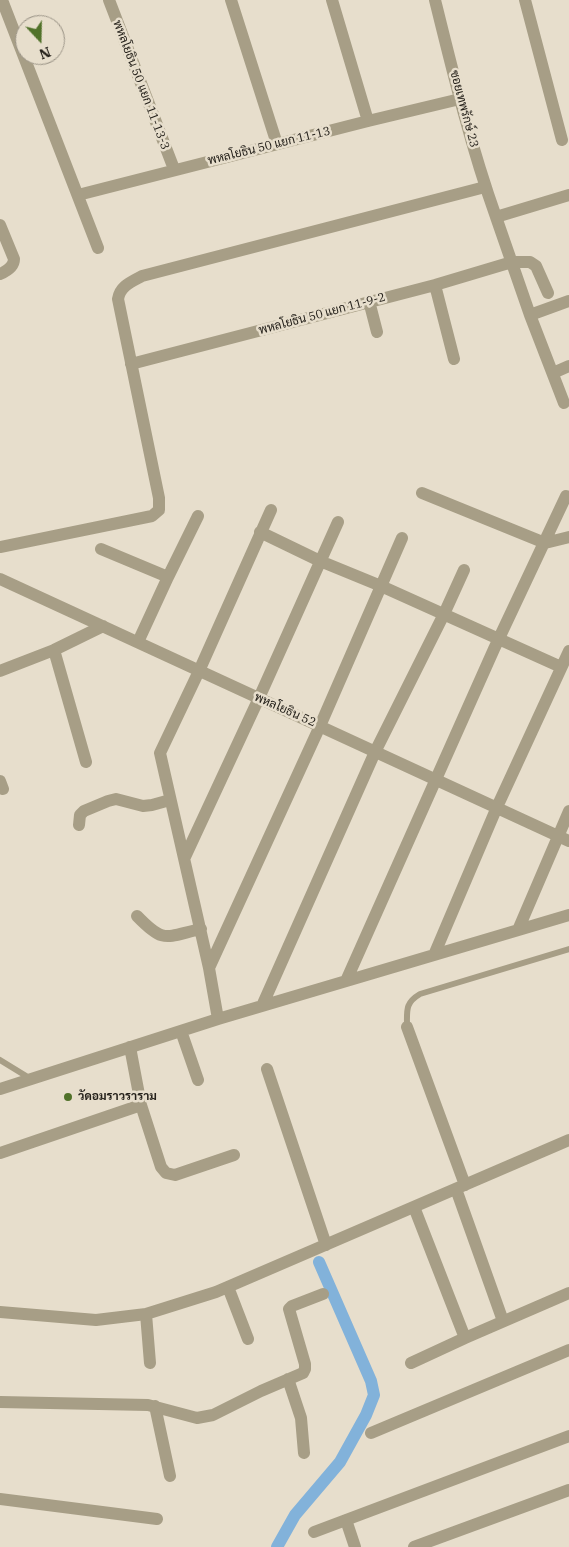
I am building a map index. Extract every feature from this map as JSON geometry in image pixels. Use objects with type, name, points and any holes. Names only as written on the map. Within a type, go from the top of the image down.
[{"type":"street","points":[[2,0],[98,248]]},
{"type":"street","name":"พหลโยธิน 50 แยก 11-13-3","points":[[109,0],[174,170]]},
{"type":"street","points":[[231,0],[277,144]]},
{"type":"street","points":[[332,0],[368,121]]},
{"type":"street","name":"ซอยเทพรักษ์ 23","points":[[435,0],[485,187],[530,315],[564,403]]},
{"type":"street","points":[[525,0],[562,140]]},
{"type":"street","name":"พหลโยธิน 50 แยก 11-13","points":[[78,194],[460,99]]},
{"type":"street","points":[[0,547],[152,516],[158,510],[159,498],[118,299],[120,291],[124,286],[142,276],[485,187]]},
{"type":"street","points":[[496,217],[569,195]]},
{"type":"street","points":[[0,225],[14,259],[14,264],[0,274]]},
{"type":"street","points":[[512,262],[526,261],[533,263],[548,293]]},
{"type":"street","name":"พหลโยธิน 50 แยก 11-9-2","points":[[132,364],[435,285],[512,262]]},
{"type":"street","points":[[435,285],[454,358]]},
{"type":"street","points":[[369,301],[377,332]]},
{"type":"street","points":[[530,315],[569,301]]},
{"type":"street","points":[[553,373],[569,366]]},
{"type":"street","points":[[422,493],[546,542],[569,537]]},
{"type":"street","points":[[346,981],[499,640],[566,496]]},
{"type":"street","points":[[218,1019],[201,929],[160,753],[271,510]]},
{"type":"street","points":[[138,642],[198,516]]},
{"type":"street","points":[[185,857],[338,522]]},
{"type":"street","points":[[260,532],[320,561],[381,586],[561,667]]},
{"type":"street","points":[[209,968],[320,726],[402,538]]},
{"type":"street","points":[[101,549],[168,577]]},
{"type":"street","points":[[262,1006],[375,752],[464,570]]},
{"type":"street","name":"พหลโยธิน 52","points":[[0,579],[564,838]]},
{"type":"street","points":[[0,670],[54,650],[103,626]]},
{"type":"street","points":[[54,650],[86,762]]},
{"type":"street","points":[[434,955],[496,807],[569,651]]},
{"type":"street","points":[[79,825],[80,815],[84,811],[108,800],[116,798],[143,806],[170,800]]},
{"type":"street","points":[[518,930],[564,838],[569,811]]},
{"type":"street","points":[[0,1089],[218,1019],[569,915]]},
{"type":"street","points":[[137,916],[152,932],[159,936],[167,937],[201,929]]},
{"type":"street","points":[[407,1027],[461,1187],[503,1321]]},
{"type":"street","points":[[181,1031],[198,1080]]},
{"type":"street","points":[[130,1046],[141,1105],[161,1167],[166,1173],[175,1174],[234,1154]]},
{"type":"street","points":[[267,1069],[326,1245]]},
{"type":"street","points":[[0,1153],[141,1105]]},
{"type":"street","points":[[0,1312],[96,1320],[146,1314],[228,1287],[569,1140]]},
{"type":"street","points":[[414,1207],[465,1338]]},
{"type":"street","points":[[228,1287],[248,1339]]},
{"type":"street","points":[[411,1363],[569,1293]]},
{"type":"street","points":[[0,1402],[148,1405],[197,1418],[213,1415],[303,1373],[305,1369],[289,1309],[292,1306],[323,1294]]},
{"type":"street","points":[[146,1314],[150,1363]]},
{"type":"street","points":[[371,1433],[569,1350]]},
{"type":"street","points":[[288,1379],[301,1418],[304,1453]]},
{"type":"street","points":[[155,1406],[170,1476]]},
{"type":"street","points":[[314,1532],[569,1436]]},
{"type":"street","points":[[414,1547],[569,1490]]},
{"type":"street","points":[[0,1499],[157,1519]]},
{"type":"street","points":[[346,1520],[355,1547]]},
{"type":"lane","points":[[407,1027],[407,1009],[411,1000],[420,994],[569,949]]},
{"type":"lane","points":[[0,1060],[31,1079]]},
{"type":"waterway","points":[[277,1547],[295,1515],[340,1462],[366,1415],[374,1395],[371,1381],[319,1262]]},
{"type":"place","name":"วัดอมราวราราม","points":[[68,1097]]}]
